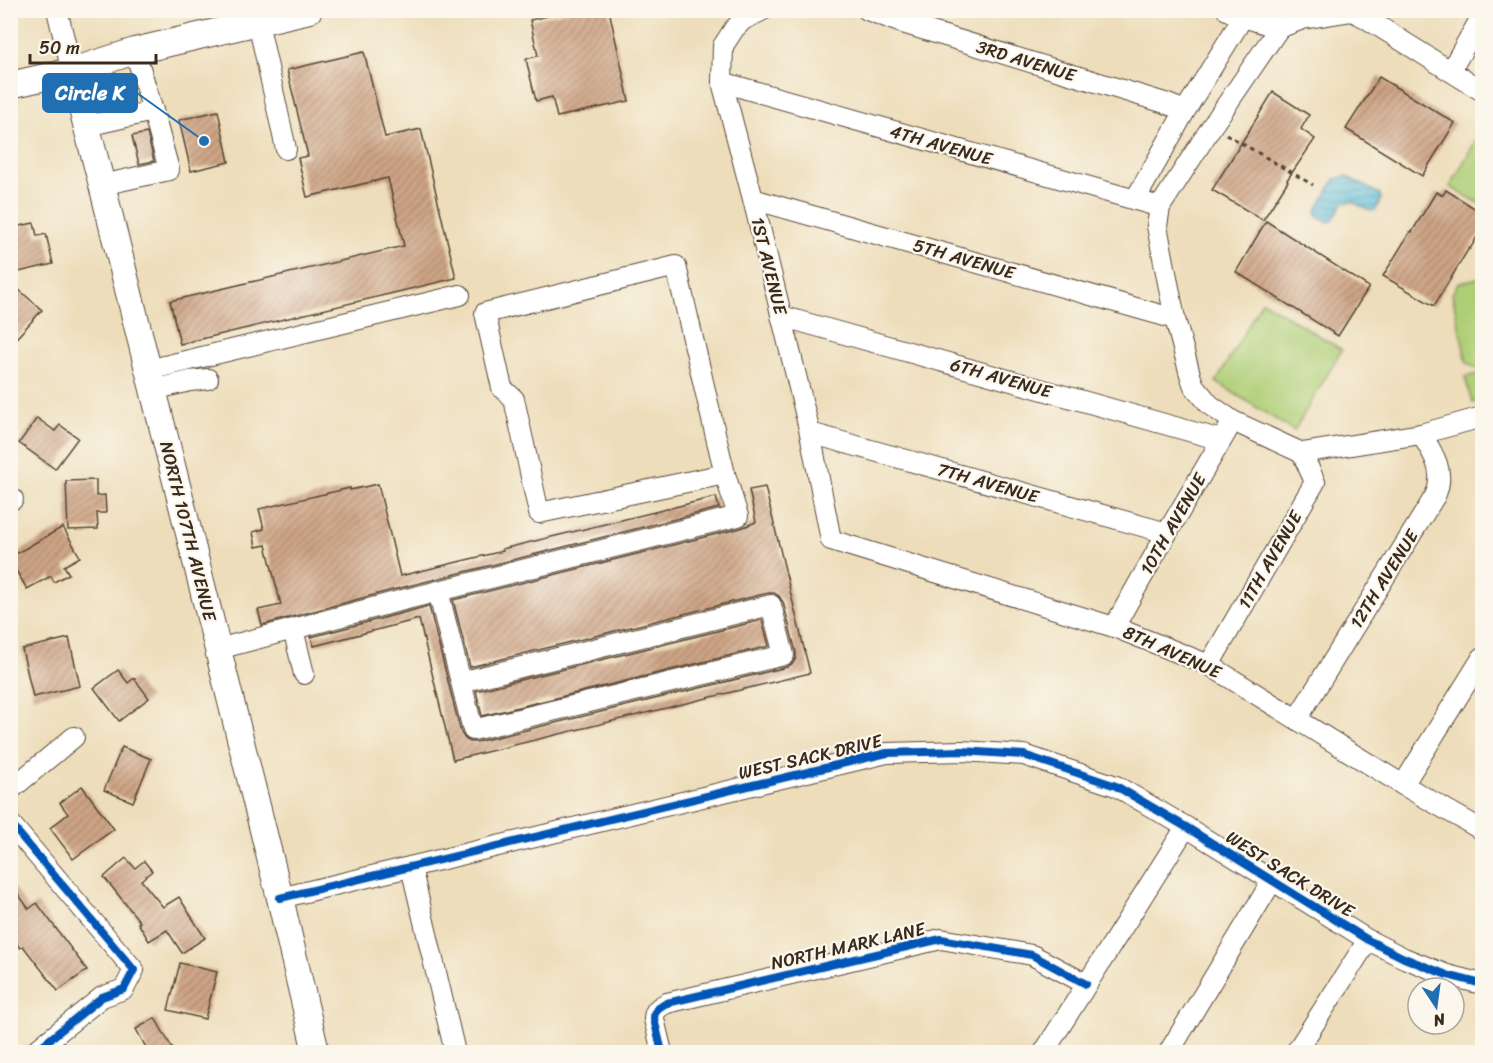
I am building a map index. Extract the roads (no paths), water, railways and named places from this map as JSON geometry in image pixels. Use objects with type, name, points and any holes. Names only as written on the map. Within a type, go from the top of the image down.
[{"type":"main road","points":[[10,85],[72,71],[135,51],[309,10]]},
{"type":"main road","name":"NORTH 107TH AVENUE","points":[[72,71],[280,898],[316,1053]]},
{"type":"street","name":"NORTH 107TH AVENUE","points":[[57,10],[72,71]]},
{"type":"street","name":"1ST AVENUE","points":[[763,10],[743,20],[723,46],[722,82],[810,433],[831,540]]},
{"type":"street","name":"3RD AVENUE","points":[[867,10],[1185,111]]},
{"type":"street","points":[[1482,91],[1359,12],[1308,15],[1279,28],[1160,207],[1157,226],[1175,319],[1194,386],[1210,405],[1233,421],[1302,453],[1421,434],[1482,417]]},
{"type":"street","points":[[1135,200],[1185,111],[1235,14],[1279,28]]},
{"type":"street","points":[[1451,70],[1482,16]]},
{"type":"street","points":[[258,22],[286,148]]},
{"type":"street","points":[[102,185],[169,171],[135,51]]},
{"type":"street","name":"4TH AVENUE","points":[[722,82],[1160,207]]},
{"type":"street","points":[[86,126],[153,111]]},
{"type":"street","name":"5TH AVENUE","points":[[753,199],[1175,319]]},
{"type":"street","points":[[218,649],[738,516],[725,474],[676,266],[485,313],[502,388],[514,399],[539,513],[725,474]]},
{"type":"street","points":[[150,380],[460,295]]},
{"type":"street","name":"6TH AVENUE","points":[[781,316],[1221,440]]},
{"type":"street","points":[[150,380],[208,379]]},
{"type":"street","name":"10TH AVENUE","points":[[1114,627],[1233,421]]},
{"type":"street","name":"7TH AVENUE","points":[[810,433],[1167,533]]},
{"type":"street","name":"12TH AVENUE","points":[[1297,719],[1440,487],[1437,461],[1421,434]]},
{"type":"street","name":"11TH AVENUE","points":[[1209,665],[1315,482],[1302,453]]},
{"type":"street","name":"8TH AVENUE","points":[[831,540],[1114,627],[1209,665],[1403,785],[1482,830]]},
{"type":"street","points":[[438,591],[460,682],[472,730],[783,655],[771,605],[460,682]]},
{"type":"street","points":[[293,629],[304,674]]},
{"type":"street","points":[[1403,785],[1482,658]]},
{"type":"street","points":[[10,790],[74,737]]},
{"type":"street","name":"WEST SACK DRIVE","points":[[280,898],[887,753],[962,751],[1024,755],[1116,786],[1368,940],[1404,958],[1447,975],[1482,984]]},
{"type":"street","points":[[10,823],[134,970],[124,989],[102,997],[34,1053]]},
{"type":"street","points":[[1044,1053],[1186,828]]},
{"type":"street","points":[[411,867],[455,1053]]},
{"type":"street","points":[[1169,1053],[1272,881]]},
{"type":"street","name":"NORTH MARK LANE","points":[[662,1053],[654,1015],[667,1003],[941,939],[1032,955],[1086,984]]},
{"type":"street","points":[[1296,1053],[1368,940]]},
{"type":"water","points":[[1346,176],[1380,194],[1381,200],[1375,210],[1370,211],[1353,202],[1343,203],[1333,220],[1329,222],[1318,217],[1316,211],[1335,179]]},
{"type":"place","name":"Circle K","points":[[204,141]]}]
